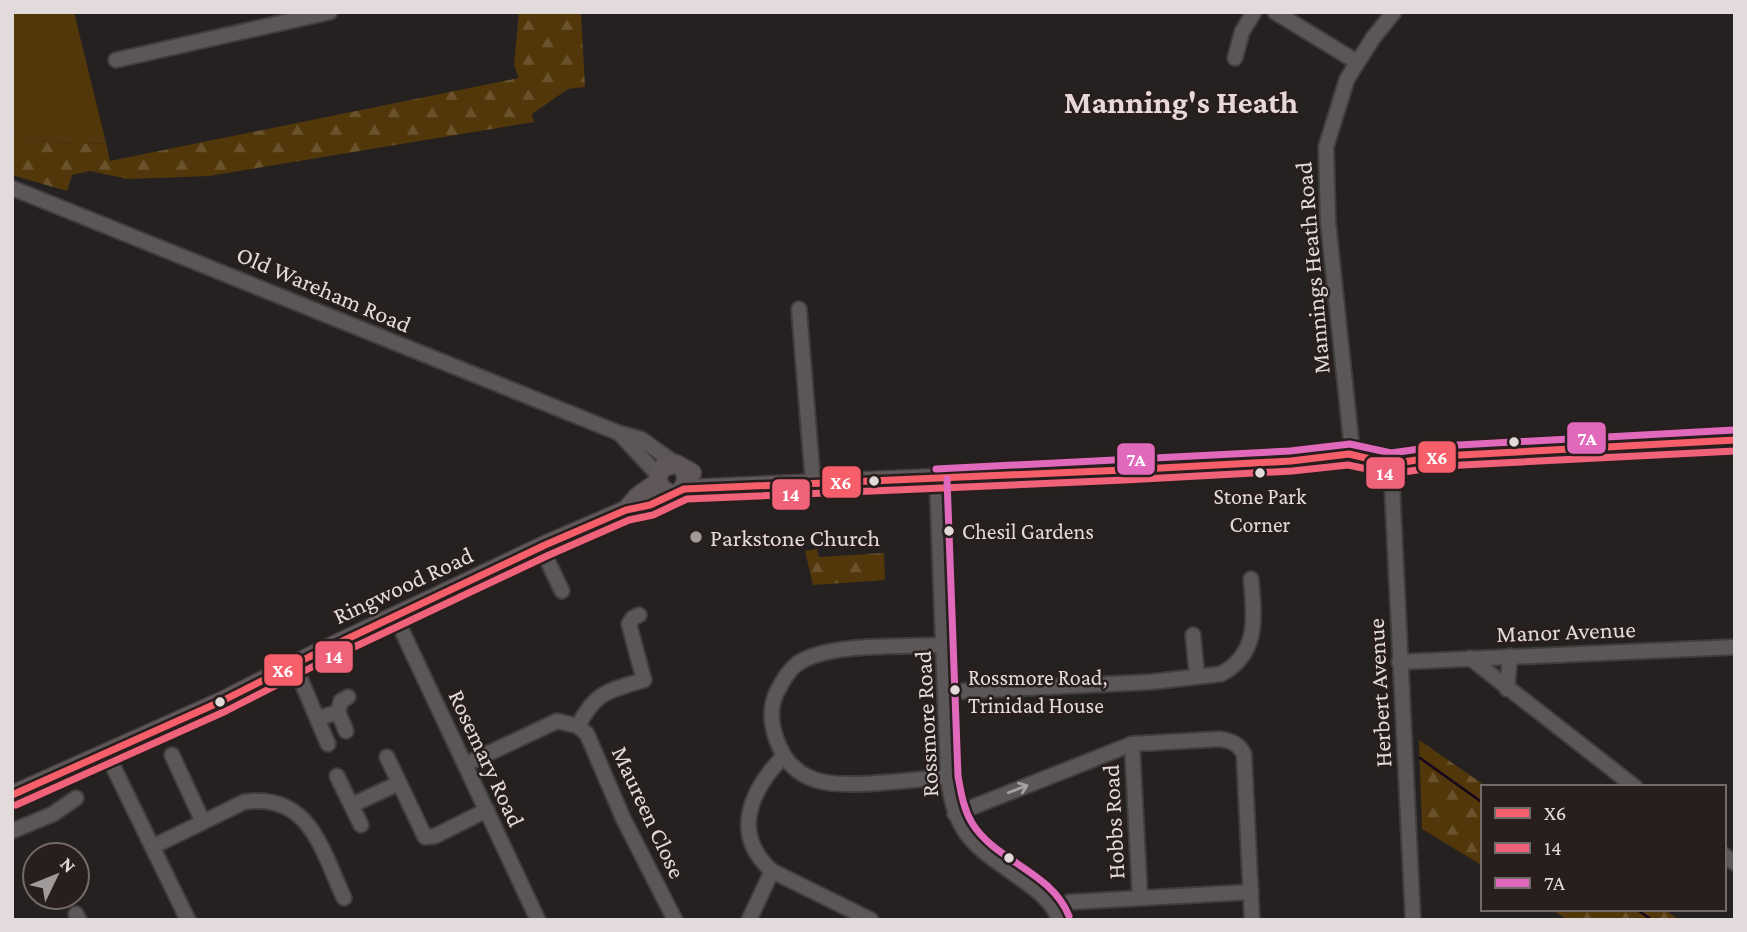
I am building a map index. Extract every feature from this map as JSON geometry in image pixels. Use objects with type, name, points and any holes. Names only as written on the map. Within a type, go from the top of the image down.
[{"type":"main road","points":[[668,485],[724,487],[937,478],[1291,461],[1349,454],[1391,464],[1413,458],[1735,440]]},
{"type":"main road","points":[[680,466],[724,487]]},
{"type":"main road","points":[[668,485],[687,477],[680,466]]},
{"type":"main road","name":"Ringwood Road","points":[[12,795],[222,701],[541,547],[626,510],[638,496],[668,485],[663,467],[680,466]]},
{"type":"street","points":[[116,60],[330,12]]},
{"type":"street","points":[[1235,58],[1242,32],[1254,12]]},
{"type":"street","points":[[1275,12],[1357,62]]},
{"type":"street","name":"Mannings Heath Road","points":[[1349,454],[1351,440],[1324,166],[1329,129],[1347,79],[1394,12]]},
{"type":"street","name":"Old Wareham Road","points":[[12,188],[115,227],[619,433],[641,439],[680,466]]},
{"type":"street","points":[[799,309],[813,483]]},
{"type":"street","name":"Old Wareham Road","points":[[619,433],[668,485]]},
{"type":"street","name":"Herbert Avenue","points":[[1391,464],[1413,920]]},
{"type":"street","name":"Rossmore Road","points":[[937,478],[948,777],[955,814],[965,835],[976,847],[1040,893],[1056,914]]},
{"type":"street","points":[[541,547],[562,591]]},
{"type":"street","points":[[945,692],[1151,682],[1221,674],[1229,670],[1250,644],[1254,622],[1251,579]]},
{"type":"street","points":[[466,764],[557,721],[578,726],[593,701],[603,693],[643,680],[629,624],[639,615]]},
{"type":"street","name":"Rosemary Road","points":[[395,617],[538,920]]},
{"type":"street","points":[[1193,635],[1198,676]]},
{"type":"street","points":[[944,645],[821,652],[798,663],[789,671],[771,706],[773,732],[784,756],[796,769],[825,782],[856,783],[948,777]]},
{"type":"street","name":"Manor Avenue","points":[[1399,662],[1735,647]]},
{"type":"street","points":[[1507,689],[1510,656]]},
{"type":"street","points":[[1470,658],[1633,785]]},
{"type":"street","points":[[294,664],[328,744]]},
{"type":"street","points":[[346,732],[338,712],[341,701],[348,697]]},
{"type":"street","points":[[319,718],[338,712]]},
{"type":"street","name":"Maureen Close","points":[[578,726],[587,734],[623,818],[675,920]]},
{"type":"street","points":[[955,814],[1132,744],[1220,739],[1234,742],[1241,749],[1245,767],[1252,920]]},
{"type":"street","name":"Hobbs Road","points":[[1132,744],[1140,898]]},
{"type":"street","points":[[106,752],[188,920]]},
{"type":"street","points":[[172,755],[203,822]]},
{"type":"street","points":[[784,756],[761,782],[754,797],[748,823],[754,846],[772,871],[866,918]]},
{"type":"street","points":[[387,757],[432,851]]},
{"type":"street","points":[[337,776],[361,825]]},
{"type":"street","points":[[352,805],[399,783]]},
{"type":"street","points":[[12,831],[53,814],[76,798]]},
{"type":"street","points":[[154,846],[244,802],[259,800],[285,805],[306,820],[344,898]]},
{"type":"street","points":[[425,836],[435,836],[486,810]]},
{"type":"street","points":[[749,920],[772,871]]},
{"type":"street","points":[[1056,914],[1070,902],[1251,892]]},
{"type":"green space","points":[[12,12],[74,12],[106,143],[59,143],[12,133]]},
{"type":"green space","points":[[519,12],[581,12],[585,87],[568,89],[532,114],[534,122],[209,176],[128,179],[90,171],[72,175],[67,191],[12,175],[12,133],[59,143],[106,143],[110,161],[519,78],[514,65]]},
{"type":"green space","points":[[817,549],[819,557],[884,553],[885,580],[813,585],[805,551]]},
{"type":"green space","points":[[1419,740],[1484,785],[1481,785],[1481,865],[1422,829]]},
{"type":"green space","points":[[1554,911],[1667,911],[1679,920],[1568,920]]},
{"type":"waterway","points":[[1420,758],[1481,802]]},
{"type":"waterway","points":[[1639,911],[1652,920]]},
{"type":"transit line","name":"7A","points":[[936,469],[1290,451],[1350,444],[1391,453],[1441,446],[1734,430]]},
{"type":"transit line","name":"X6","points":[[12,795],[222,701],[545,545],[626,510],[650,505],[684,489],[1124,470],[1291,461],[1349,454],[1391,464],[1442,456],[1735,440]]},
{"type":"transit line","name":"14","points":[[16,805],[226,711],[314,666],[549,555],[629,520],[653,515],[687,499],[1125,480],[1292,471],[1348,465],[1391,474],[1443,466],[1735,451]]},
{"type":"transit line","name":"7A","points":[[947,479],[958,776],[963,800],[972,823],[982,836],[1050,888],[1069,916]]},
{"type":"place","name":"Stone Park Corner","points":[[1260,473]]},
{"type":"place","name":"Chesil Gardens","points":[[949,531]]},
{"type":"place","name":"Parkstone Church","points":[[696,537]]},
{"type":"place","name":"Rossmore Road, Trinidad House","points":[[955,690]]},
{"type":"district","name":"Manning's Heath","points":[[1181,102]]}]
